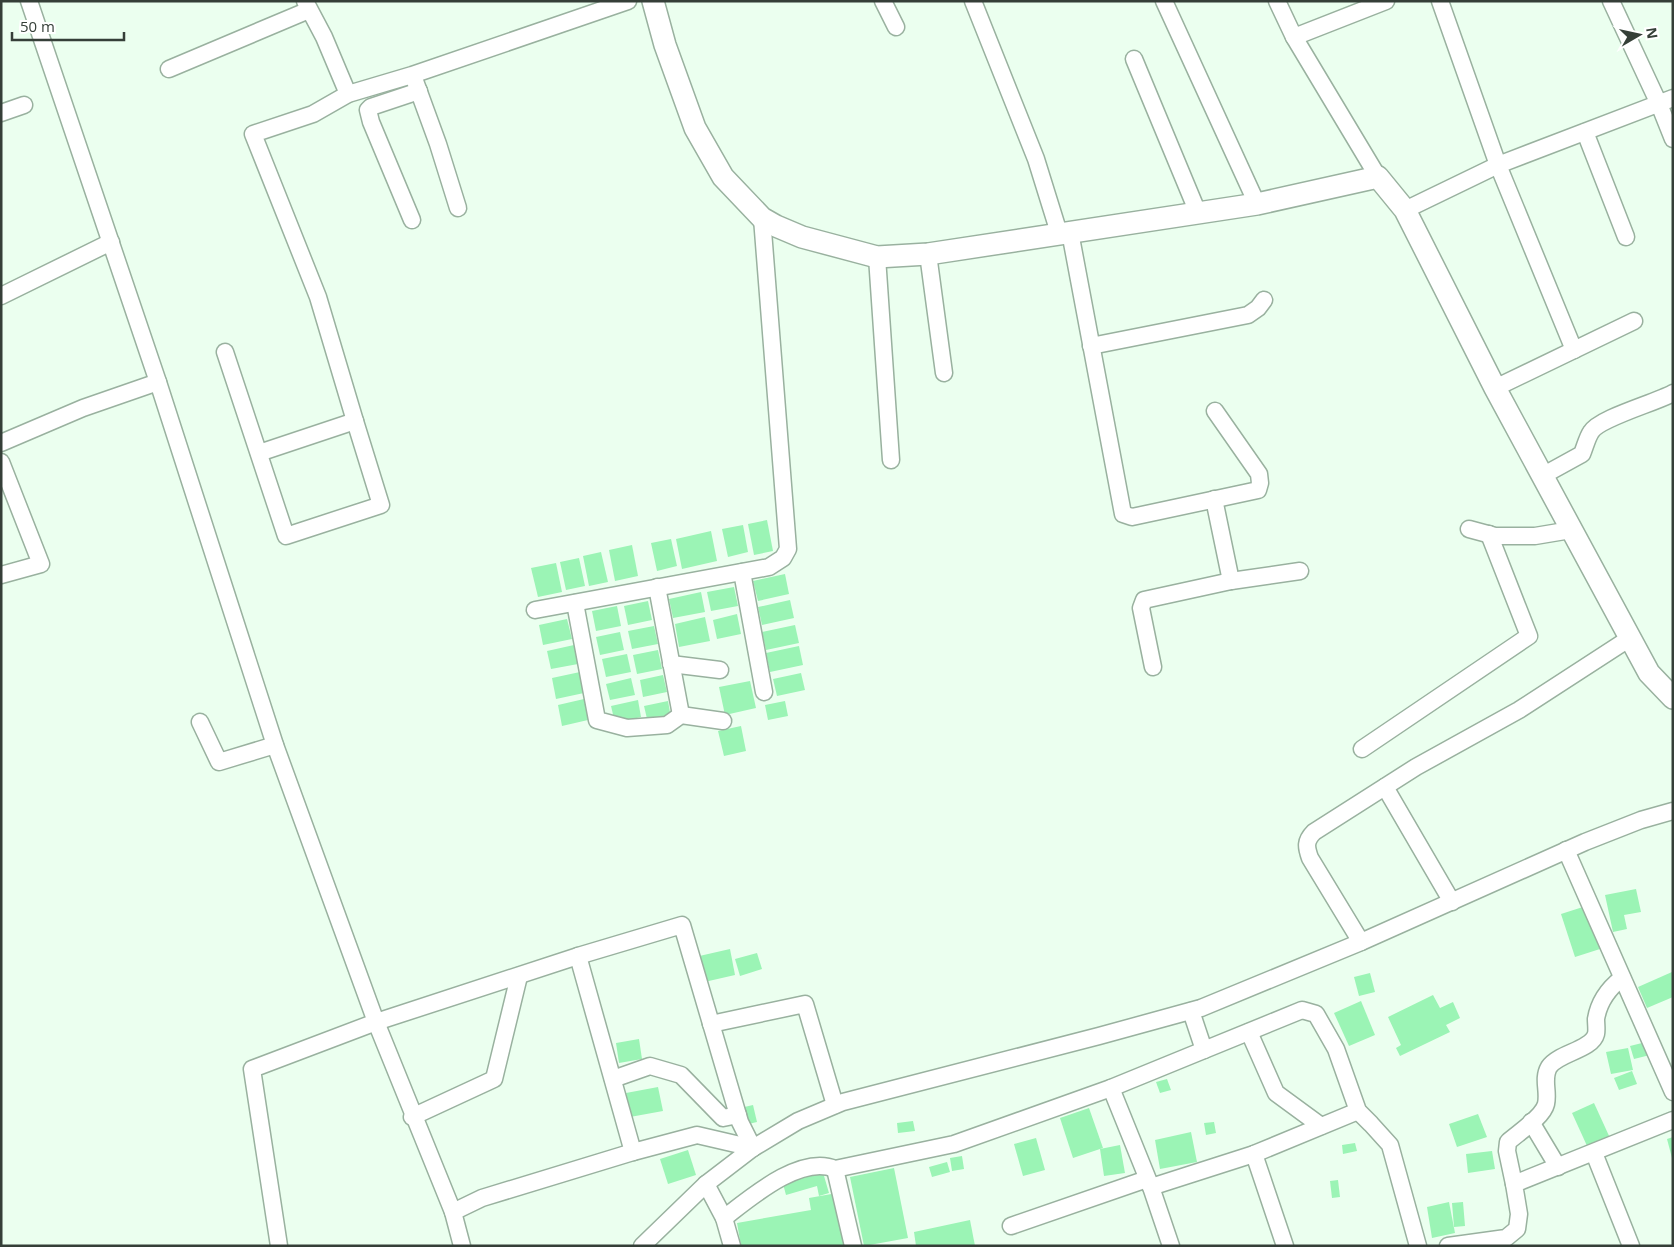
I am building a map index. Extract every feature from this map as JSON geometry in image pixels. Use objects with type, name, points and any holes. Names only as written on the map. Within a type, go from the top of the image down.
[{"type":"main road","points":[[653,1],[665,45],[696,128],[722,176],[762,218],[776,226],[802,237],[877,257],[928,254],[1258,204],[1378,177],[1405,210],[1495,388],[1648,673],[1673,698]]},
{"type":"street","points":[[29,1],[158,382],[275,745],[376,1022],[412,1116],[453,1212],[462,1246]]},
{"type":"street","points":[[225,352],[286,536],[382,505],[318,297],[253,134],[313,114],[348,94],[412,75],[628,1]]},
{"type":"street","points":[[883,1],[896,27]]},
{"type":"street","points":[[973,1],[1065,233],[1091,346],[1123,514],[1132,517],[1258,490],[1259,474],[1215,411]]},
{"type":"street","points":[[1164,1],[1258,204]]},
{"type":"street","points":[[1277,1],[1294,37],[1378,177]]},
{"type":"street","points":[[1294,37],[1386,1]]},
{"type":"street","points":[[1440,1],[1498,165],[1574,350]]},
{"type":"street","points":[[1611,1],[1666,101],[1673,139]]},
{"type":"street","points":[[169,69],[307,6],[324,37],[348,94]]},
{"type":"street","points":[[1134,59],[1198,213]]},
{"type":"street","points":[[412,75],[438,144],[458,208]]},
{"type":"street","points":[[412,220],[371,122],[368,110],[371,107],[418,91]]},
{"type":"street","points":[[1405,210],[1498,165],[1666,101]]},
{"type":"street","points":[[1,113],[24,105]]},
{"type":"street","points":[[1585,132],[1626,238]]},
{"type":"street","points":[[535,610],[769,567],[783,558],[788,548],[762,218]]},
{"type":"street","points":[[1,296],[111,242]]},
{"type":"street","points":[[928,254],[944,374]]},
{"type":"street","points":[[877,257],[891,460]]},
{"type":"street","points":[[1091,346],[1248,315],[1258,308],[1264,300]]},
{"type":"street","points":[[1495,388],[1634,320]]},
{"type":"street","points":[[1,443],[83,408],[158,382]]},
{"type":"street","points":[[1542,476],[1582,454],[1592,431],[1603,422],[1661,400],[1673,393]]},
{"type":"street","points":[[259,453],[355,422]]},
{"type":"street","points":[[1,462],[42,564],[1,575]]},
{"type":"street","points":[[1214,499],[1231,581]]},
{"type":"street","points":[[1469,529],[1496,536],[1535,536],[1571,530]]},
{"type":"street","points":[[1362,749],[1529,636],[1489,534]]},
{"type":"street","points":[[1153,667],[1141,608],[1144,600],[1231,581],[1300,571]]},
{"type":"street","points":[[742,572],[764,692]]},
{"type":"street","points":[[657,587],[681,715]]},
{"type":"street","points":[[575,602],[597,720],[627,728],[667,725],[681,715],[723,721]]},
{"type":"street","points":[[1361,942],[1310,858],[1306,846],[1309,837],[1416,767],[1519,710],[1630,638]]},
{"type":"street","points":[[671,664],[720,670]]},
{"type":"street","points":[[200,722],[219,762],[275,745]]},
{"type":"street","points":[[1385,787],[1452,902]]},
{"type":"street","points":[[642,1246],[706,1184],[753,1148],[798,1121],[835,1105],[1191,1011],[1267,982],[1361,942],[1566,850],[1641,820],[1673,811]]},
{"type":"street","points":[[1566,850],[1673,1092]]},
{"type":"street","points":[[279,1246],[252,1069],[376,1022],[578,956],[682,925],[738,1115],[753,1148]]},
{"type":"street","points":[[578,956],[633,1152]]},
{"type":"street","points":[[412,1116],[494,1079],[519,976]]},
{"type":"street","points":[[1448,1246],[1506,1238],[1517,1229],[1519,1214],[1507,1151],[1508,1142],[1541,1114],[1546,1104],[1545,1080],[1550,1065],[1591,1042],[1596,1035],[1596,1019],[1600,1005],[1610,987],[1622,978]]},
{"type":"street","points":[[711,1024],[806,1004],[835,1105]]},
{"type":"street","points":[[724,1218],[773,1181],[808,1168],[826,1165],[835,1169],[954,1144],[1111,1088],[1302,1010],[1316,1014],[1336,1049],[1358,1112],[1390,1146],[1418,1246]]},
{"type":"street","points":[[1191,1011],[1204,1050]]},
{"type":"street","points":[[1248,1032],[1276,1093],[1321,1126]]},
{"type":"street","points":[[612,1079],[650,1066],[681,1075],[723,1118],[738,1115]]},
{"type":"street","points":[[1111,1088],[1149,1183],[1171,1246]]},
{"type":"street","points":[[1011,1226],[1149,1183],[1254,1154],[1358,1112]]},
{"type":"street","points":[[1514,1184],[1673,1120]]},
{"type":"street","points":[[1531,1122],[1558,1167]]},
{"type":"street","points":[[453,1212],[482,1198],[633,1152],[697,1135],[753,1148]]},
{"type":"street","points":[[1594,1153],[1631,1246]]},
{"type":"street","points":[[1254,1154],[1285,1246]]},
{"type":"street","points":[[835,1169],[853,1246]]},
{"type":"street","points":[[706,1184],[724,1218],[732,1246]]},
{"type":"building","points":[[767,520],[773,551],[754,555],[748,524]]},
{"type":"building","points":[[743,525],[748,552],[728,557],[722,529]]},
{"type":"building","points":[[711,531],[717,561],[682,569],[676,539]]},
{"type":"building","points":[[671,539],[677,566],[657,571],[651,543]]},
{"type":"building","points":[[632,545],[638,576],[615,581],[609,550]]},
{"type":"building","points":[[601,552],[608,582],[589,586],[583,556]]},
{"type":"building","points":[[579,558],[585,586],[566,590],[560,562]]},
{"type":"building","points":[[556,563],[562,592],[538,597],[531,568]]},
{"type":"building","points":[[785,574],[789,594],[758,601],[753,581]]},
{"type":"building","points":[[734,587],[738,606],[711,611],[707,592]]},
{"type":"building","points":[[701,592],[705,612],[673,618],[669,599]]},
{"type":"building","points":[[790,600],[794,618],[762,625],[758,607]]},
{"type":"building","points":[[648,601],[652,620],[628,625],[624,606]]},
{"type":"building","points":[[617,606],[621,626],[596,631],[592,611]]},
{"type":"building","points":[[737,614],[741,634],[717,639],[713,620]]},
{"type":"building","points":[[705,617],[710,641],[679,647],[675,624]]},
{"type":"building","points":[[567,619],[572,639],[543,645],[539,625]]},
{"type":"building","points":[[795,625],[799,643],[766,650],[762,632]]},
{"type":"building","points":[[654,626],[658,644],[632,649],[628,631]]},
{"type":"building","points":[[620,632],[624,650],[600,655],[596,637]]},
{"type":"building","points":[[574,645],[578,664],[551,669],[547,651]]},
{"type":"building","points":[[799,646],[803,665],[770,672],[766,653]]},
{"type":"building","points":[[658,650],[662,669],[637,674],[633,655]]},
{"type":"building","points":[[627,654],[631,672],[606,677],[602,659]]},
{"type":"building","points":[[580,672],[584,693],[556,699],[552,678]]},
{"type":"building","points":[[801,673],[805,690],[777,696],[773,679]]},
{"type":"building","points":[[663,675],[667,692],[643,697],[640,680]]},
{"type":"building","points":[[631,678],[635,695],[610,700],[606,684]]},
{"type":"building","points":[[750,681],[756,708],[725,715],[719,687]]},
{"type":"building","points":[[584,699],[588,720],[562,726],[558,705]]},
{"type":"building","points":[[638,700],[641,717],[615,723],[611,706]]},
{"type":"building","points":[[668,701],[671,718],[648,723],[644,706]]},
{"type":"building","points":[[785,701],[788,716],[768,720],[765,705]]},
{"type":"building","points":[[741,726],[746,751],[724,756],[718,731]]},
{"type":"building","points":[[1636,889],[1641,912],[1624,915],[1627,929],[1613,932],[1605,895]]},
{"type":"building","points":[[1586,906],[1600,949],[1575,957],[1561,914]]},
{"type":"building","points":[[730,949],[735,975],[700,983],[695,957]]},
{"type":"building","points":[[757,953],[762,969],[740,976],[735,959]]},
{"type":"building","points":[[1672,972],[1673,997],[1647,1008],[1638,987]]},
{"type":"building","points":[[1370,973],[1375,992],[1359,996],[1354,977]]},
{"type":"building","points":[[1433,995],[1440,1008],[1453,1002],[1460,1018],[1446,1025],[1450,1032],[1400,1056],[1396,1048],[1401,1045],[1388,1017]]},
{"type":"building","points":[[1361,1001],[1375,1035],[1349,1046],[1334,1013]]},
{"type":"building","points":[[639,1039],[642,1059],[619,1063],[616,1043]]},
{"type":"building","points":[[1646,1042],[1650,1055],[1634,1059],[1630,1046]]},
{"type":"building","points":[[1628,1048],[1633,1070],[1611,1074],[1606,1052]]},
{"type":"building","points":[[1632,1071],[1637,1084],[1619,1090],[1614,1078]]},
{"type":"building","points":[[1167,1079],[1171,1090],[1160,1093],[1156,1082]]},
{"type":"building","points":[[658,1087],[663,1111],[630,1117],[626,1093]]},
{"type":"building","points":[[1594,1103],[1610,1138],[1588,1148],[1572,1113]]},
{"type":"building","points":[[753,1105],[757,1122],[744,1125],[740,1108]]},
{"type":"building","points":[[1089,1108],[1103,1148],[1073,1158],[1060,1118]]},
{"type":"building","points":[[1478,1114],[1487,1137],[1457,1147],[1449,1124]]},
{"type":"building","points":[[913,1121],[915,1131],[898,1133],[897,1123]]},
{"type":"building","points":[[1214,1122],[1216,1133],[1206,1135],[1204,1123]]},
{"type":"building","points":[[1191,1132],[1197,1162],[1160,1169],[1155,1140]]},
{"type":"building","points":[[1673,1137],[1673,1158],[1672,1158],[1667,1139]]},
{"type":"building","points":[[1036,1138],[1045,1170],[1023,1176],[1014,1144]]},
{"type":"building","points":[[1355,1143],[1357,1151],[1343,1154],[1342,1145]]},
{"type":"building","points":[[1120,1145],[1125,1173],[1104,1176],[1100,1149]]},
{"type":"building","points":[[688,1150],[696,1175],[668,1184],[660,1159]]},
{"type":"building","points":[[1492,1151],[1495,1169],[1468,1173],[1466,1154]]},
{"type":"building","points":[[962,1156],[964,1169],[952,1171],[950,1158]]},
{"type":"building","points":[[947,1162],[950,1172],[932,1177],[929,1167]]},
{"type":"building","points":[[894,1168],[908,1238],[864,1246],[850,1177]]},
{"type":"building","points":[[822,1169],[829,1193],[819,1196],[817,1186],[786,1195],[782,1180]]},
{"type":"building","points":[[1338,1180],[1340,1197],[1332,1198],[1330,1181]]},
{"type":"building","points":[[837,1193],[846,1246],[741,1246],[737,1223],[811,1210],[809,1198]]},
{"type":"building","points":[[1449,1202],[1455,1233],[1432,1238],[1427,1207]]},
{"type":"building","points":[[1463,1202],[1465,1226],[1454,1227],[1452,1203]]},
{"type":"building","points":[[970,1220],[975,1246],[916,1246],[914,1232]]}]
